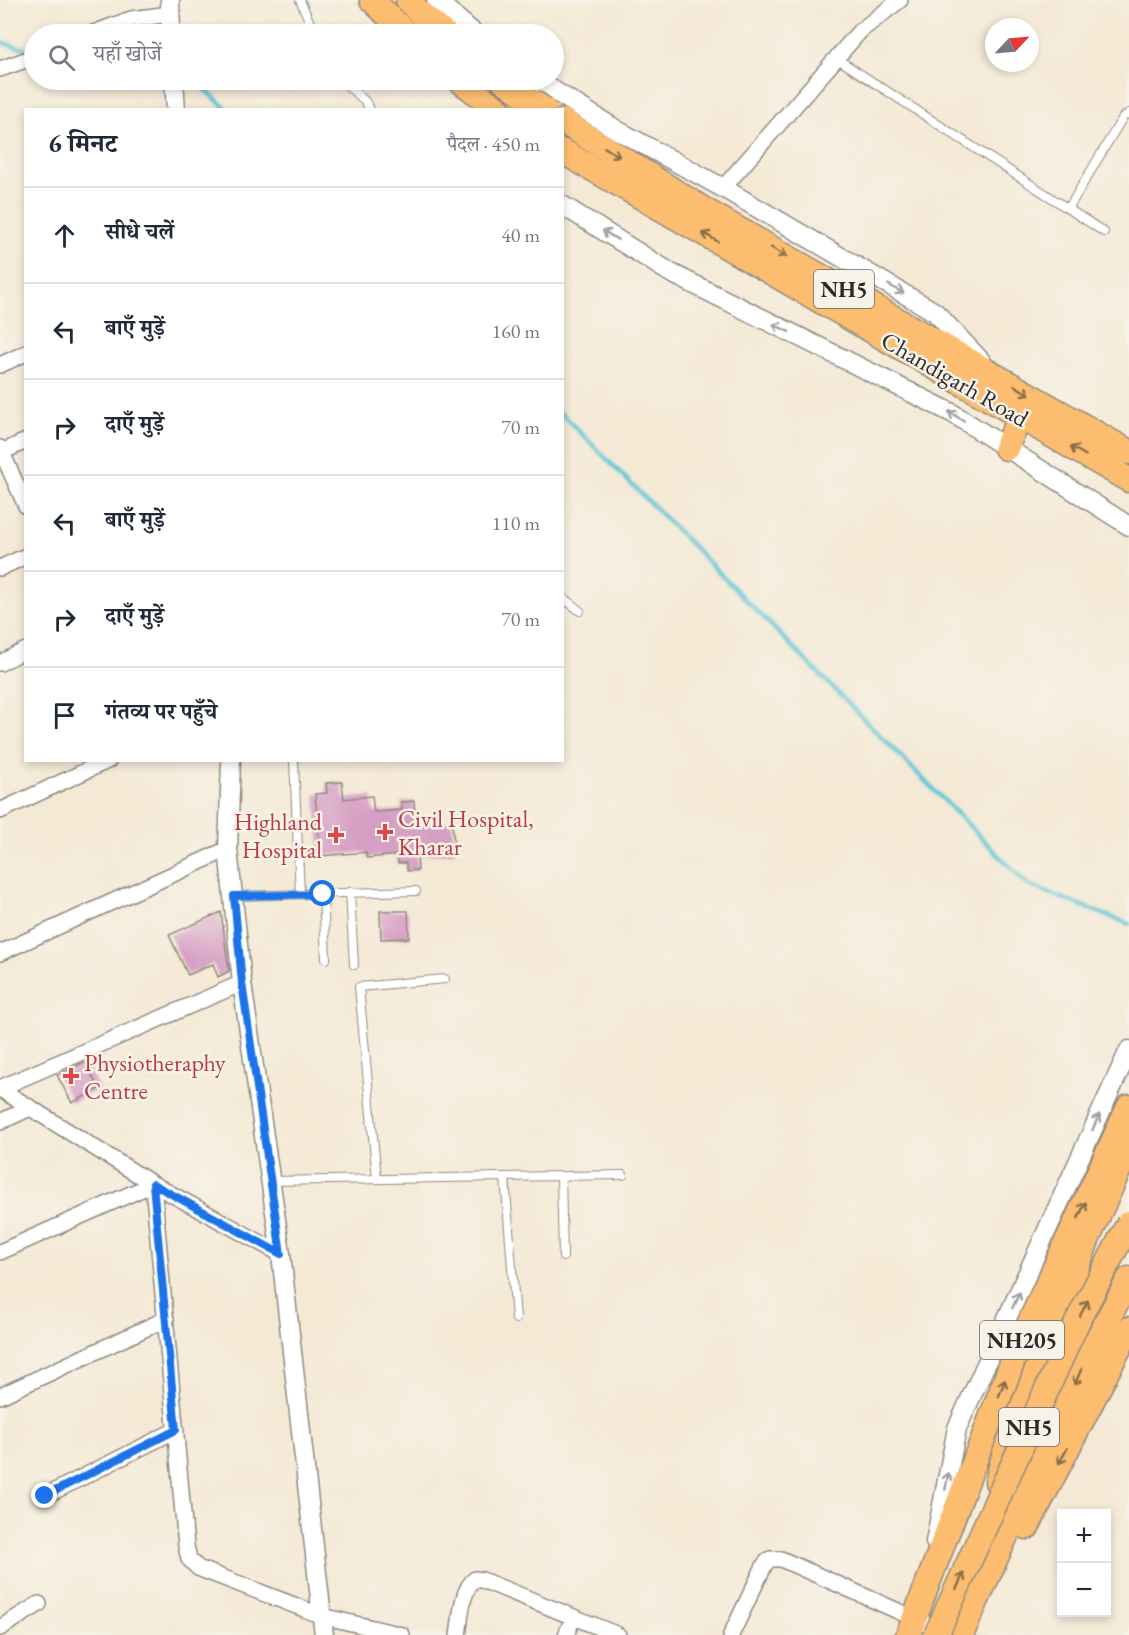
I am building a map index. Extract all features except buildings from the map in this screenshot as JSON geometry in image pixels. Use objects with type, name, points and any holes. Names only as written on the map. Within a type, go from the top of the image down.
[{"type":"highway","points":[[372,0],[397,24]]},
{"type":"highway","points":[[408,0],[433,24]]},
{"type":"highway","points":[[472,90],[496,108]]},
{"type":"highway","points":[[524,90],[540,98]]},
{"type":"highway","name":"NH5","points":[[564,122],[706,211],[1129,452]]},
{"type":"highway","name":"Chandigarh Road","points":[[564,152],[1129,480]]},
{"type":"highway","points":[[1068,416],[1101,423],[1129,433]]},
{"type":"highway","points":[[1006,447],[1020,417]]},
{"type":"highway","name":"NH205","points":[[911,1627],[1017,1350],[1129,1107]]},
{"type":"highway","points":[[987,1520],[1004,1455],[1088,1238],[1129,1147]]},
{"type":"highway","name":"NH5","points":[[936,1635],[1080,1316],[1129,1222]]},
{"type":"highway","name":"NH5","points":[[961,1635],[1083,1366],[1129,1279]]},
{"type":"highway","points":[[976,1635],[1013,1553],[1129,1329]]},
{"type":"street","points":[[723,188],[835,57],[860,31],[900,0]]},
{"type":"street","points":[[444,3],[465,24]]},
{"type":"street","points":[[118,24],[170,7],[171,24]]},
{"type":"street","points":[[0,69],[24,61]]},
{"type":"street","points":[[175,90],[176,108]]},
{"type":"street","points":[[540,98],[617,130],[723,188],[935,312],[992,373]]},
{"type":"street","points":[[564,206],[671,273],[952,413],[1129,526]]},
{"type":"street","points":[[0,365],[24,354]]},
{"type":"street","points":[[24,442],[1,451],[24,502]]},
{"type":"street","points":[[0,568],[24,557]]},
{"type":"street","points":[[0,663],[24,651]]},
{"type":"street","points":[[0,811],[105,762]]},
{"type":"street","points":[[231,762],[228,849],[242,983],[281,1254],[324,1635]]},
{"type":"street","points":[[0,953],[228,849]]},
{"type":"street","points":[[0,1088],[242,983]]},
{"type":"street","points":[[929,1580],[957,1428],[1129,1050]]},
{"type":"street","points":[[0,1088],[153,1184],[281,1254]]},
{"type":"street","points":[[0,1122],[30,1108]]},
{"type":"street","points":[[0,1252],[153,1184]]},
{"type":"street","points":[[153,1184],[189,1559],[198,1568],[322,1616],[402,1635]]},
{"type":"street","points":[[0,1396],[166,1319]]},
{"type":"street","points":[[45,1496],[176,1430]]},
{"type":"street","points":[[731,1635],[765,1564],[770,1559],[781,1559],[911,1627],[952,1635]]},
{"type":"street","points":[[458,1635],[466,1590],[469,1583],[475,1579],[618,1635]]},
{"type":"street","points":[[0,1628],[39,1604]]},
{"type":"street","points":[[566,1635],[573,1617]]},
{"type":"lane","points":[[300,0],[311,24]]},
{"type":"lane","points":[[835,57],[1104,232]]},
{"type":"lane","points":[[352,90],[365,101],[369,108]]},
{"type":"lane","points":[[1068,209],[1123,117],[1129,114]]},
{"type":"lane","points":[[564,599],[580,611]]},
{"type":"lane","points":[[294,762],[300,894]]},
{"type":"lane","points":[[234,896],[416,891]]},
{"type":"lane","points":[[350,892],[354,965]]},
{"type":"lane","points":[[323,894],[326,959]]},
{"type":"lane","points":[[377,1179],[359,987],[445,979]]},
{"type":"lane","points":[[269,1181],[623,1175]]},
{"type":"lane","points":[[561,1176],[563,1257]]},
{"type":"lane","points":[[505,1177],[516,1319]]},
{"type":"waterway","points":[[0,42],[24,48]]},
{"type":"waterway","points":[[205,90],[226,108]]},
{"type":"waterway","points":[[564,416],[1028,885],[1129,924]]},
{"type":"place","name":"Civil Hospital, Kharar","points":[[385,832]]},
{"type":"place","name":"Highland Hospital","points":[[336,835]]},
{"type":"place","name":"Physiotheraphy Centre","points":[[71,1076]]},
{"type":"route","points":[[45,1496],[176,1430],[153,1184],[281,1254],[242,983],[234,896],[323,894]]}]
